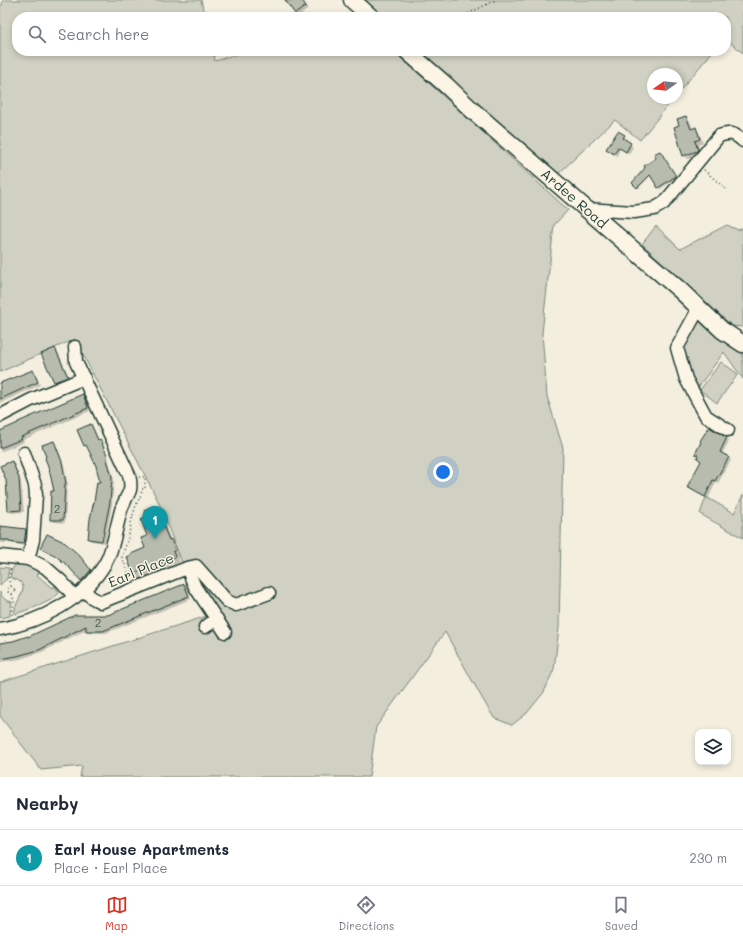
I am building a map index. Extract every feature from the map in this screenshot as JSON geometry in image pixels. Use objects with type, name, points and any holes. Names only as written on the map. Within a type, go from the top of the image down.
[{"type":"main road","points":[[352,0],[365,12]]},
{"type":"main road","name":"Ardee Road","points":[[413,56],[585,209],[681,291],[722,330],[743,344]]},
{"type":"street","points":[[585,209],[634,212],[654,209],[664,202],[719,136],[728,133],[736,135],[743,141]]},
{"type":"street","points":[[699,308],[677,348],[686,379],[706,416],[728,430]]},
{"type":"street","points":[[0,629],[16,626],[53,611],[75,598],[85,590],[106,562],[116,536],[119,518],[124,502],[130,490],[129,475],[76,362],[75,347]]},
{"type":"street","points":[[0,416],[31,400],[84,378]]},
{"type":"street","points":[[24,454],[35,485],[36,496],[32,540],[28,559]]},
{"type":"street","points":[[0,556],[28,559],[45,567],[61,581],[75,598]]},
{"type":"street","points":[[187,568],[196,566],[228,601],[236,605],[269,593]]},
{"type":"street","name":"Earl Place","points":[[85,590],[93,599],[101,602],[187,568],[195,587],[225,632]]},
{"type":"street","points":[[205,627],[217,620]]},
{"type":"path","points":[[471,12],[496,0]]},
{"type":"path","points":[[697,163],[727,190]]},
{"type":"path","points":[[12,594],[9,594],[7,591],[10,586],[9,573],[13,565]]},
{"type":"path","points":[[10,586],[14,589],[12,594],[14,602],[12,617]]},
{"type":"shaded area","points":[[3,0],[201,0],[204,12],[12,12],[12,56],[214,56],[215,61],[230,56],[399,56],[568,210],[554,225],[542,333],[547,396],[563,448],[559,628],[554,669],[544,692],[527,713],[512,725],[494,718],[445,632],[376,727],[369,777],[80,777],[82,766],[41,770],[0,716],[0,682],[207,616],[183,565],[158,501],[75,339],[0,372],[0,7]]},
{"type":"shaded area","points":[[362,0],[743,0],[743,53],[731,43],[731,12],[376,12]]},
{"type":"shaded area","points":[[426,56],[709,56],[683,87],[683,68],[647,68],[647,104],[669,104],[640,140],[615,120],[557,175]]},
{"type":"shaded area","points":[[727,225],[738,230],[743,228],[743,327],[732,326],[642,244],[656,226],[680,249]]},
{"type":"shaded area","points":[[690,313],[743,353],[743,379],[724,352],[699,386],[698,409],[673,348]]},
{"type":"shaded area","points":[[721,362],[738,374],[717,403],[700,390]]},
{"type":"shaded area","points":[[743,495],[743,538],[700,514],[706,497],[734,513]]},
{"type":"shaded area","points":[[16,562],[41,570],[37,575],[52,588],[55,586],[59,593],[45,603],[15,614],[15,609],[23,589],[22,584],[19,581],[11,578],[11,572]]},
{"type":"shaded area","points":[[0,567],[9,568],[7,579],[0,586]]},
{"type":"shaded area","points":[[0,592],[4,599],[12,602],[10,616],[0,618]]},
{"type":"building","points":[[285,0],[302,0],[306,6],[298,12],[294,12]]},
{"type":"building","points":[[686,116],[691,129],[696,127],[700,139],[695,141],[697,151],[683,156],[674,127],[679,125],[677,119]]},
{"type":"building","points":[[618,131],[625,135],[623,138],[631,143],[626,152],[618,147],[614,154],[606,149]]},
{"type":"building","points":[[660,151],[676,176],[658,188],[650,175],[637,188],[632,183],[645,168],[644,166],[656,158],[654,154]]},
{"type":"building","points":[[55,348],[68,377],[54,382],[41,354]]},
{"type":"building","points":[[33,370],[38,382],[0,399],[0,383]]},
{"type":"building","points":[[83,394],[88,408],[21,437],[22,439],[0,448],[0,431]]},
{"type":"building","points":[[91,424],[107,455],[112,477],[110,502],[102,541],[88,539],[97,482],[100,482],[96,466],[86,445],[84,446],[77,430]]},
{"type":"building","points":[[709,427],[727,437],[720,452],[729,457],[715,481],[713,480],[705,497],[687,487],[701,461],[697,458],[698,455],[695,454],[701,442],[700,441]]},
{"type":"building","points":[[54,441],[62,462],[66,484],[63,520],[50,520],[51,491],[54,491],[42,445]]},
{"type":"building","points":[[12,461],[19,478],[21,510],[8,511],[6,480],[0,466]]},
{"type":"building","points":[[155,506],[169,540],[171,539],[175,550],[173,551],[175,557],[133,574],[127,557],[145,548],[141,538],[147,536],[141,519],[147,516],[144,510]]},
{"type":"building","points":[[0,526],[26,529],[24,544],[9,542],[9,540],[0,540]]},
{"type":"building","points":[[47,534],[64,542],[79,555],[91,570],[81,581],[68,566],[56,556],[40,548]]},
{"type":"building","points":[[184,584],[189,596],[103,631],[86,631],[86,626],[39,650],[0,659],[0,643],[28,637],[75,615],[108,615]]},
{"type":"place","name":"Earl House Apartments","points":[[155,539]]}]
